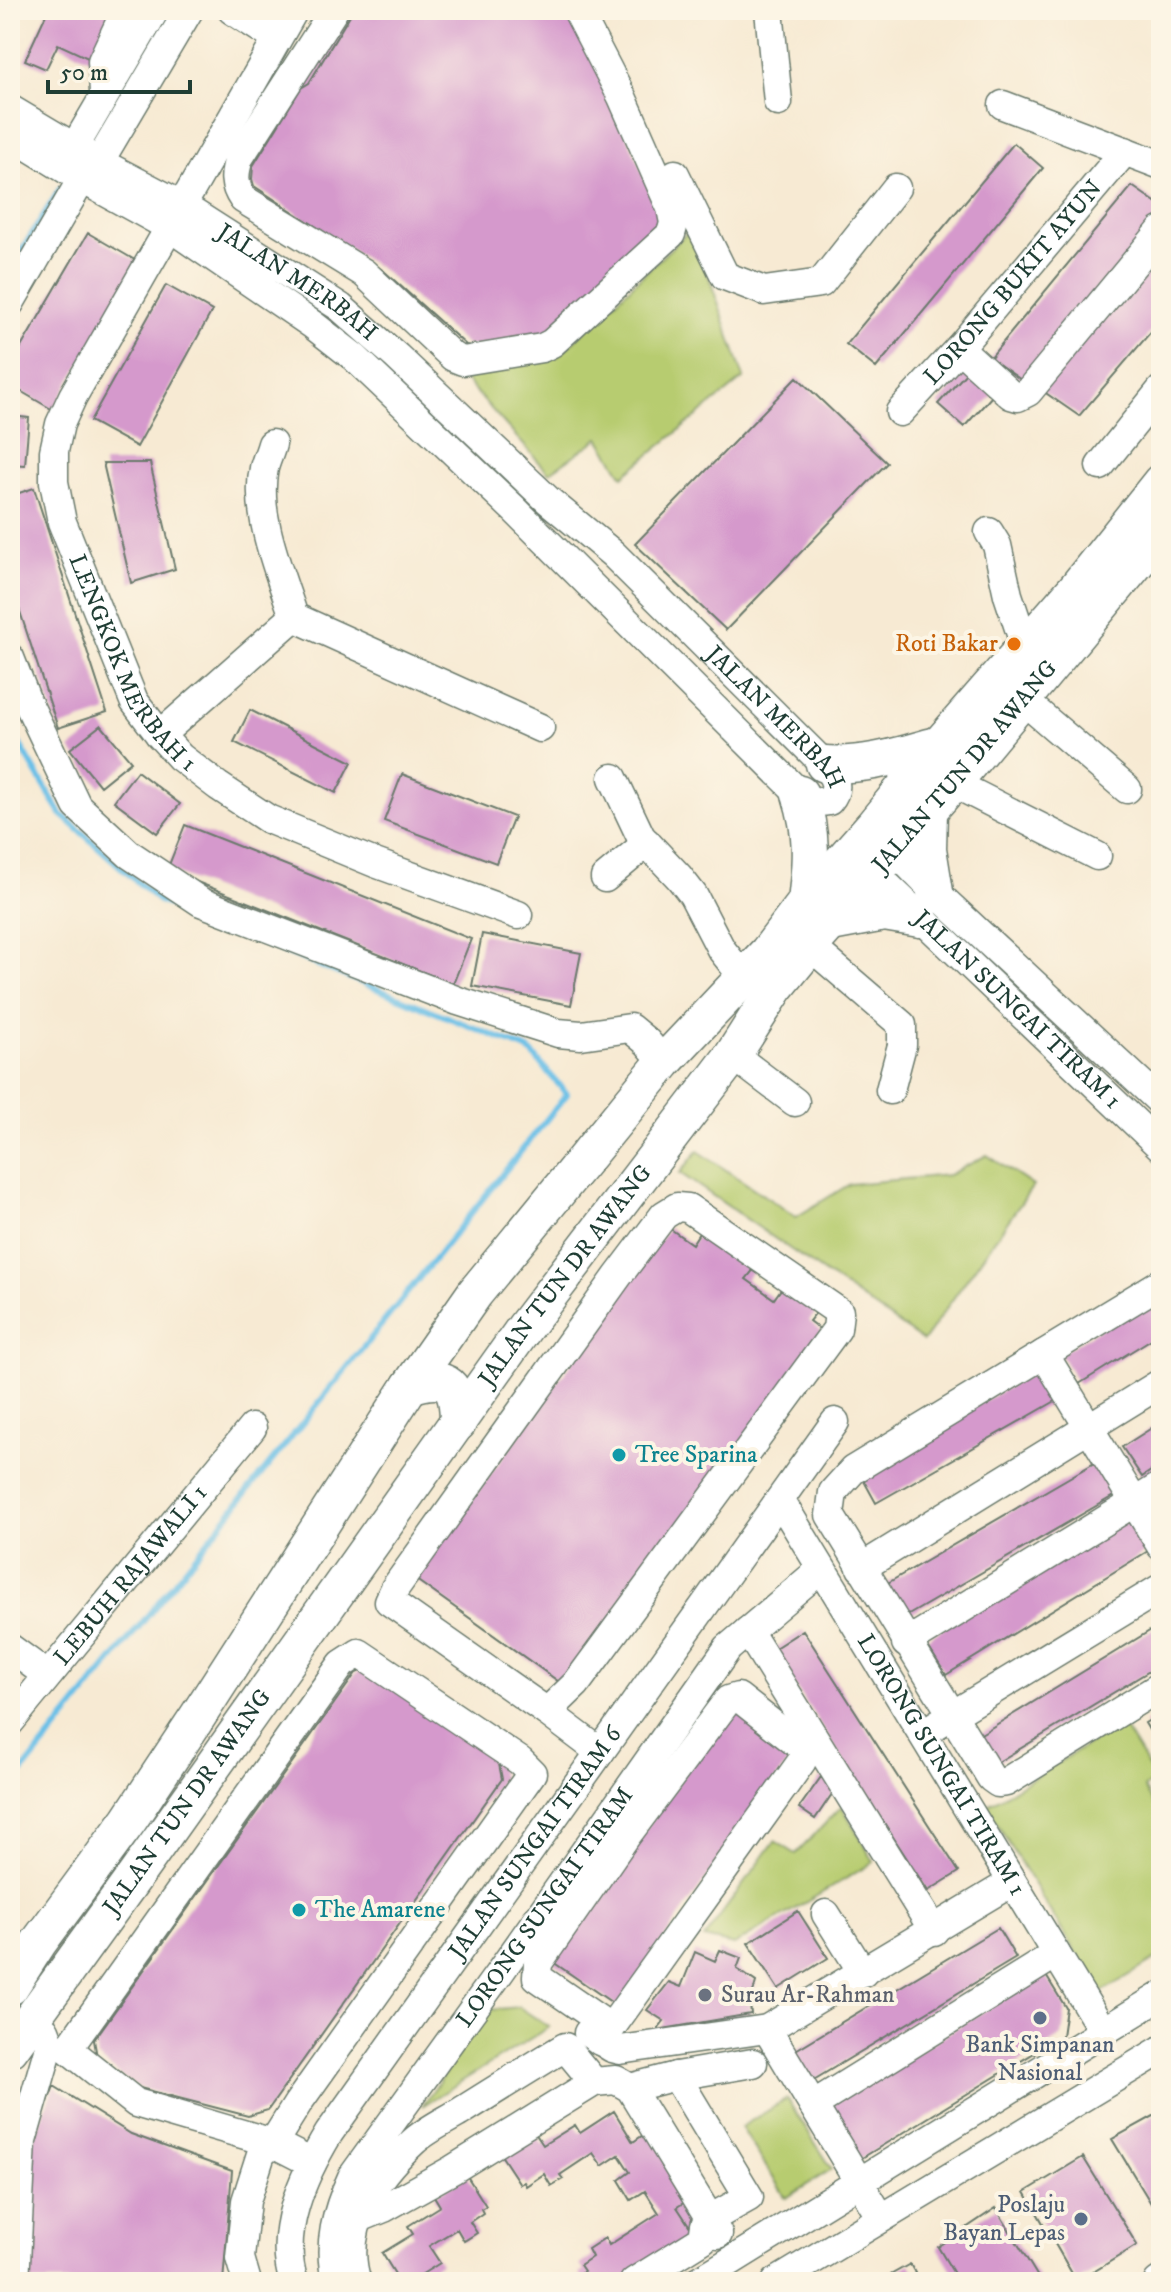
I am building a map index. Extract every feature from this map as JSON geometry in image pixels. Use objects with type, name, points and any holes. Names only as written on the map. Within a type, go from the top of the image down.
[{"type":"main road","name":"JALAN TUN DR AWANG","points":[[20,2035],[525,1327],[733,1055],[816,924],[873,826],[1078,586],[1161,482]]},
{"type":"main road","name":"JALAN TUN DR AWANG","points":[[10,1987],[190,1729],[410,1386],[475,1293],[664,1062],[768,952],[816,924],[884,862],[1161,533]]},
{"type":"main road","points":[[824,764],[868,764],[940,744]]},
{"type":"main road","points":[[800,794],[809,822],[816,924],[928,905],[929,811]]},
{"type":"main road","points":[[475,1293],[473,1310],[478,1328],[484,1333],[504,1334],[525,1327]]},
{"type":"main road","points":[[410,1386],[430,1381],[447,1384],[458,1400],[458,1423]]},
{"type":"street","points":[[74,148],[155,10]]},
{"type":"street","points":[[10,303],[189,10]]},
{"type":"street","points":[[232,10],[286,23],[316,38]]},
{"type":"street","points":[[334,10],[239,158],[234,176],[236,190],[243,199],[364,273],[453,357],[463,361],[542,348],[552,343],[671,234],[674,223],[671,208],[622,97],[577,10]]},
{"type":"street","points":[[599,10],[725,276],[764,291],[821,283],[896,188]]},
{"type":"street","points":[[769,10],[778,102]]},
{"type":"street","points":[[104,96],[102,61],[125,12]]},
{"type":"street","name":"LENGKOK MERBAH 1","points":[[286,23],[73,396],[60,424],[54,451],[54,482],[62,522],[134,701],[160,735],[190,764],[268,819],[375,863],[518,915]]},
{"type":"street","points":[[1003,105],[1161,165]]},
{"type":"street","name":"JALAN MERBAH","points":[[10,109],[74,148],[90,171]]},
{"type":"street","name":"JALAN MERBAH","points":[[10,135],[90,171],[176,216],[340,307],[549,501],[613,554],[824,764],[834,776],[835,795],[829,801],[819,803],[800,794],[514,509],[354,357],[176,216]]},
{"type":"street","name":"LORONG BUKIT AYUN","points":[[900,412],[959,348],[1125,151]]},
{"type":"street","points":[[959,348],[1011,395],[1018,397],[1028,392],[1161,231]]},
{"type":"street","points":[[1100,466],[1161,390]]},
{"type":"street","points":[[272,444],[264,470],[263,499],[267,530],[294,617],[540,728]]},
{"type":"street","points":[[989,532],[997,545],[1008,595],[1025,646]]},
{"type":"street","points":[[160,735],[294,617]]},
{"type":"street","points":[[10,658],[77,806],[129,854],[201,902],[458,1001],[558,1033],[581,1035],[630,1028],[664,1062]]},
{"type":"street","points":[[1023,700],[1127,789]]},
{"type":"street","points":[[613,778],[641,837],[693,895],[721,949],[744,978]]},
{"type":"street","points":[[953,783],[1097,856]]},
{"type":"street","points":[[605,878],[647,843]]},
{"type":"street","name":"JALAN SUNGAI TIRAM 1","points":[[884,862],[1161,1147]]},
{"type":"street","name":"JALAN SUNGAI TIRAM 1","points":[[928,905],[1161,1102]]},
{"type":"street","points":[[816,924],[902,1025],[902,1045],[890,1090]]},
{"type":"street","points":[[733,1055],[795,1102]]},
{"type":"street","points":[[547,1712],[576,1684],[837,1329],[839,1312],[688,1208],[677,1207],[664,1215],[449,1511],[389,1601],[600,1752]]},
{"type":"street","points":[[1161,1283],[848,1473],[833,1492],[830,1515],[951,1715],[991,1778],[998,1783],[1006,1782],[1161,1686]]},
{"type":"street","points":[[1044,1354],[1161,1546]]},
{"type":"street","points":[[861,1568],[1161,1383]]},
{"type":"street","name":"JALAN SUNGAI TIRAM 6","points":[[294,2282],[288,2265],[292,2221],[299,2190],[329,2133],[835,1422]]},
{"type":"street","name":"LEBUH RAJAWALI 1","points":[[10,1722],[252,1428]]},
{"type":"street","points":[[906,1643],[1161,1486]]},
{"type":"street","name":"LORONG SUNGAI TIRAM 1","points":[[780,1500],[1103,2031]]},
{"type":"street","name":"LORONG SUNGAI TIRAM","points":[[337,2282],[333,2247],[335,2223],[352,2177],[500,1972],[616,1829],[728,1648],[821,1569]]},
{"type":"street","points":[[922,1733],[1161,1588]]},
{"type":"street","points":[[748,1631],[934,1931]]},
{"type":"street","points":[[10,1648],[47,1675]]},
{"type":"street","points":[[312,2163],[273,2143],[136,2103],[68,2049],[342,1664],[359,1653],[520,1761],[567,1798]]},
{"type":"street","points":[[606,2035],[802,1761],[803,1748],[738,1697],[732,1697],[616,1829],[538,1963],[537,1977],[606,2035],[612,2048],[630,2050],[767,2029],[1012,1882]]},
{"type":"street","points":[[247,2282],[240,2258],[246,2201],[261,2154],[273,2143],[298,2103],[532,1773]]},
{"type":"street","points":[[190,1798],[229,1823]]},
{"type":"street","points":[[826,1914],[863,1973]]},
{"type":"street","points":[[813,2105],[1056,1954]]},
{"type":"street","points":[[500,1972],[606,2035]]},
{"type":"street","points":[[697,2282],[1161,1996]]},
{"type":"street","points":[[767,2029],[881,2218]]},
{"type":"street","points":[[15,2282],[22,2141],[50,2043],[45,2030],[20,2035]]},
{"type":"street","points":[[357,2282],[352,2235],[357,2219],[378,2181],[415,2140],[565,2047],[594,2082]]},
{"type":"street","points":[[776,2282],[1161,2050]]},
{"type":"street","points":[[630,2088],[676,2076],[753,2063]]},
{"type":"street","points":[[634,2282],[703,2239],[705,2225],[749,2197],[676,2076]]},
{"type":"street","points":[[357,2219],[384,2208],[452,2170],[594,2082],[616,2080],[630,2088],[720,2214],[744,2253]]},
{"type":"green space","points":[[692,228],[744,378],[623,476],[599,438],[549,473],[457,371],[558,356]]},
{"type":"green space","points":[[698,1151],[796,1217],[850,1184],[949,1175],[987,1155],[1033,1186],[923,1341],[680,1173]]},
{"type":"green space","points":[[1122,1724],[1156,1780],[1144,1788],[1161,1816],[1161,1956],[1100,1993],[986,1806]]},
{"type":"green space","points":[[842,1806],[874,1862],[734,1945],[704,1938],[775,1841],[796,1854]]},
{"type":"green space","points":[[519,2007],[549,2027],[422,2106],[488,2010]]},
{"type":"green space","points":[[787,2099],[832,2169],[786,2198],[741,2127]]},
{"type":"building","points":[[48,10],[113,10],[90,59],[58,44],[46,69],[25,60]]},
{"type":"building","points":[[353,10],[566,10],[611,96],[662,221],[548,334],[473,347],[466,345],[384,271],[254,186],[253,166]]},
{"type":"building","points":[[1014,143],[1043,168],[876,368],[846,344]]},
{"type":"building","points":[[1132,186],[1161,206],[1161,222],[1024,382],[990,358]]},
{"type":"building","points":[[88,233],[140,263],[53,410],[10,385],[10,366]]},
{"type":"building","points":[[1161,249],[1161,320],[1079,416],[1040,389]]},
{"type":"building","points":[[166,285],[212,311],[137,447],[90,421]]},
{"type":"building","points":[[967,372],[993,395],[964,427],[938,404]]},
{"type":"building","points":[[797,377],[887,463],[726,630],[635,544]]},
{"type":"building","points":[[10,416],[29,418],[25,465],[10,464]]},
{"type":"building","points":[[103,463],[150,463],[175,569],[131,583]]},
{"type":"building","points":[[34,488],[107,712],[58,728],[10,581],[10,496]]},
{"type":"building","points":[[250,710],[352,762],[336,793],[234,742]]},
{"type":"building","points":[[101,725],[131,761],[100,786],[70,749]]},
{"type":"building","points":[[137,771],[180,804],[157,833],[114,801]]},
{"type":"building","points":[[402,774],[514,817],[496,863],[384,821]]},
{"type":"building","points":[[185,825],[471,939],[453,984],[167,870]]},
{"type":"building","points":[[482,934],[581,953],[571,1005],[472,986]]},
{"type":"building","name":"Tree Sparina","points":[[669,1228],[692,1244],[701,1230],[755,1268],[746,1279],[774,1299],[784,1285],[818,1310],[809,1321],[822,1331],[565,1686],[415,1579]]},
{"type":"building","points":[[1161,1291],[1161,1333],[1079,1384],[1060,1354]]},
{"type":"building","points":[[1041,1369],[1059,1399],[876,1503],[859,1472]]},
{"type":"building","points":[[1161,1422],[1161,1464],[1142,1477],[1122,1447]]},
{"type":"building","points":[[1096,1462],[1115,1495],[905,1617],[886,1584]]},
{"type":"building","points":[[1126,1516],[1148,1551],[946,1675],[924,1640]]},
{"type":"building","points":[[1161,1624],[1161,1664],[993,1765],[976,1737]]},
{"type":"building","points":[[803,1630],[959,1872],[928,1891],[772,1650]]},
{"type":"building","name":"The Amarene","points":[[370,1667],[498,1759],[502,1779],[268,2110],[248,2116],[136,2087],[97,2057],[94,2040],[356,1673]]},
{"type":"building","points":[[732,1706],[796,1750],[617,2006],[553,1962]]},
{"type":"building","points":[[1161,1713],[1161,1750],[1145,1723]]},
{"type":"building","points":[[821,1777],[836,1788],[815,1819],[799,1808]]},
{"type":"building","points":[[798,1911],[828,1958],[778,1989],[748,1943]]},
{"type":"building","points":[[998,1928],[1016,1958],[807,2084],[789,2054]]},
{"type":"building","name":"Surau Ar-Rahman","points":[[720,1950],[741,1958],[737,1969],[756,1982],[750,2004],[751,2014],[657,2030],[664,2021],[647,2010],[669,1982],[681,1987],[695,1952],[715,1961]]},
{"type":"building","points":[[1045,1974],[1066,2008],[1062,2036],[857,2161],[829,2115],[831,2105]]},
{"type":"building","points":[[54,2086],[131,2134],[232,2171],[223,2282],[20,2282],[26,2159]]},
{"type":"building","points":[[614,2111],[633,2142],[649,2131],[693,2197],[677,2207],[696,2236],[623,2282],[585,2282],[579,2274],[584,2271],[580,2265],[592,2257],[588,2249],[605,2238],[609,2245],[659,2213],[645,2191],[631,2200],[619,2180],[630,2172],[619,2155],[602,2166],[593,2153],[560,2175],[563,2179],[551,2186],[544,2174],[526,2186],[524,2182],[520,2184],[501,2155],[535,2133],[543,2145],[575,2125],[580,2133]]},
{"type":"building","points":[[1161,2112],[1161,2220],[1112,2139]]},
{"type":"building","name":"Poslaju Bayan Lepas","points":[[1083,2157],[1137,2245],[1077,2282],[1025,2192]]},
{"type":"building","points":[[467,2176],[486,2206],[481,2209],[483,2213],[470,2222],[477,2233],[464,2241],[457,2229],[429,2246],[440,2263],[419,2276],[422,2282],[400,2282],[382,2253],[413,2234],[408,2226],[440,2206],[434,2196]]},
{"type":"building","points":[[996,2208],[1041,2282],[959,2282],[938,2247]]},
{"type":"building","points":[[910,2264],[920,2282],[878,2282]]},
{"type":"waterway","points":[[10,269],[60,189]]},
{"type":"waterway","points":[[10,728],[61,814],[159,901],[529,1050],[567,1094],[10,1787]]},
{"type":"place","name":"Roti Bakar","points":[[1014,644]]},
{"type":"place","name":"Tree Sparina","points":[[619,1455]]},
{"type":"place","name":"The Amarene","points":[[299,1910]]},
{"type":"place","name":"Surau Ar-Rahman","points":[[705,1995]]},
{"type":"place","name":"Bank Simpanan Nasional","points":[[1040,2018]]},
{"type":"place","name":"Poslaju Bayan Lepas","points":[[1081,2219]]}]
